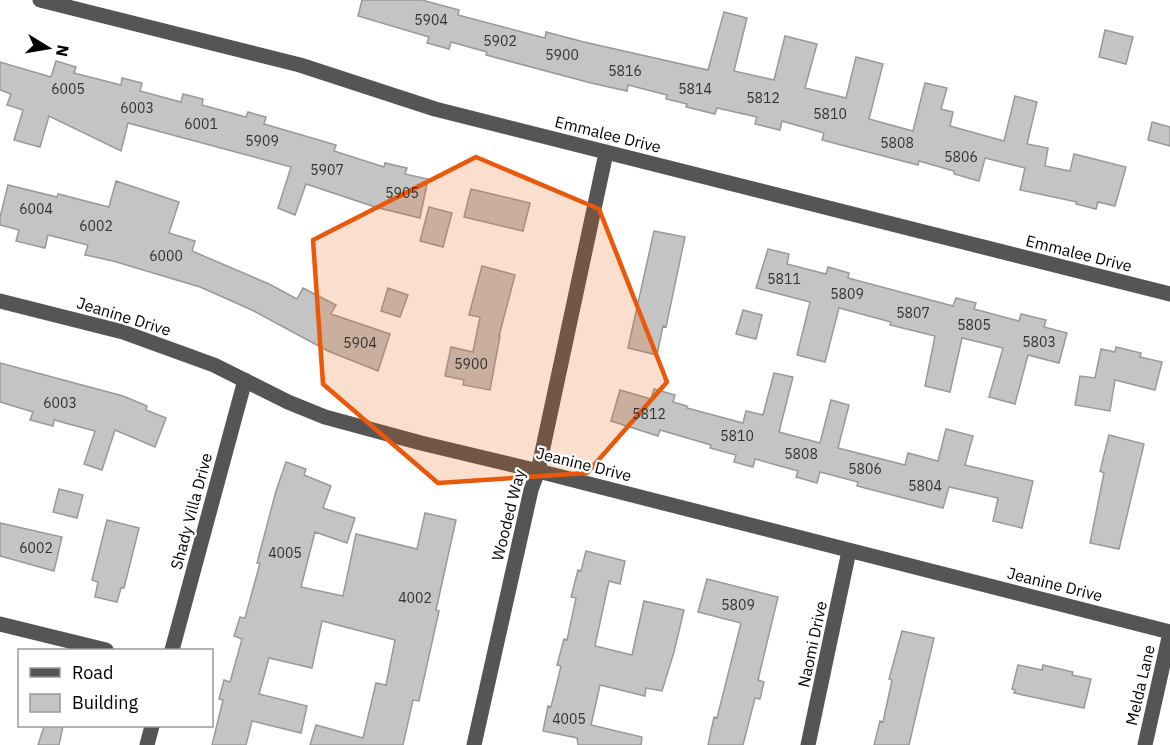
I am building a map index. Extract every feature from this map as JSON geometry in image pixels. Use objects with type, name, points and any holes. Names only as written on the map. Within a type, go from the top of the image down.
[{"type":"street","name":"Emmalee Drive","points":[[40,0],[300,65],[435,109],[1170,294]]},
{"type":"street","name":"Wooded Way","points":[[474,745],[531,490],[538,471],[606,153]]},
{"type":"street","name":"Jeanine Drive","points":[[0,301],[123,332],[214,365],[288,402],[325,417],[1170,632]]},
{"type":"street","name":"Shady Villa Drive","points":[[173,649],[245,380]]},
{"type":"street","name":"Naomi Drive","points":[[808,745],[849,551]]},
{"type":"street","points":[[0,624],[98,649]]},
{"type":"street","name":"Melda Lane","points":[[1144,745],[1170,632]]},
{"type":"street","points":[[147,745],[152,727]]},
{"type":"highlighted area","points":[[476,157],[599,209],[667,382],[587,473],[438,483],[323,384],[313,240]]},
{"type":"building","points":[[362,0],[422,0],[459,10],[458,15],[545,38],[546,32],[708,70],[724,12],[747,18],[734,71],[774,80],[785,36],[817,44],[805,88],[846,98],[856,57],[883,64],[869,119],[913,131],[925,83],[947,88],[941,109],[953,112],[950,126],[1004,141],[1015,96],[1037,102],[1027,144],[1048,148],[1045,166],[1070,171],[1074,154],[1126,167],[1115,206],[1098,202],[1096,209],[1076,204],[1077,202],[1020,190],[1025,168],[985,158],[979,181],[919,161],[918,165],[822,140],[824,133],[782,121],[780,130],[755,124],[757,117],[717,108],[715,114],[686,107],[687,104],[666,99],[667,95],[628,85],[627,91],[486,55],[487,52],[451,42],[449,49],[427,43],[429,37],[358,16]]},
{"type":"building","points":[[1105,30],[1133,37],[1126,64],[1099,57]]},
{"type":"building","points":[[56,61],[76,67],[74,73],[117,84],[121,85],[122,78],[142,83],[140,91],[181,102],[183,94],[203,99],[202,105],[246,117],[248,112],[266,117],[264,124],[336,145],[334,151],[384,167],[385,163],[407,168],[405,174],[428,179],[420,218],[375,207],[306,184],[295,215],[278,208],[291,167],[128,123],[121,151],[49,116],[40,147],[14,140],[23,110],[7,105],[11,94],[0,90],[0,62],[51,77]]},
{"type":"building","points":[[1152,122],[1170,127],[1170,146],[1148,140]]},
{"type":"building","points":[[116,181],[179,202],[169,233],[195,241],[192,251],[269,284],[297,299],[303,288],[336,305],[331,314],[390,334],[378,371],[328,351],[252,310],[200,287],[85,255],[88,245],[48,235],[45,248],[16,241],[19,230],[0,225],[8,185],[57,197],[58,194],[109,207]]},
{"type":"building","points":[[471,189],[530,203],[523,231],[464,217]]},
{"type":"building","points":[[429,207],[452,213],[443,247],[420,241]]},
{"type":"building","points":[[654,231],[685,237],[666,327],[663,326],[657,355],[628,348]]},
{"type":"building","points":[[768,249],[789,254],[787,264],[826,274],[828,267],[849,273],[848,278],[953,306],[956,298],[976,303],[974,309],[1019,321],[1021,314],[1046,320],[1044,327],[1067,333],[1059,363],[1028,355],[1015,404],[989,397],[1003,348],[962,338],[950,392],[925,386],[935,336],[890,325],[891,322],[839,308],[825,362],[797,355],[810,302],[756,288]]},
{"type":"building","points":[[482,266],[515,275],[499,336],[490,390],[463,385],[464,380],[445,376],[451,347],[473,352],[480,317],[469,315]]},
{"type":"building","points":[[388,288],[408,295],[400,317],[381,311]]},
{"type":"building","points":[[743,310],[762,315],[756,339],[736,334]]},
{"type":"building","points":[[1116,347],[1141,353],[1140,357],[1162,362],[1155,390],[1115,380],[1110,411],[1075,405],[1080,376],[1095,378],[1101,349],[1115,352]]},
{"type":"building","points":[[0,363],[123,396],[147,406],[146,410],[166,418],[155,447],[115,430],[102,470],[84,464],[95,431],[54,420],[53,426],[30,420],[33,412],[0,402]]},
{"type":"building","points":[[774,373],[793,377],[779,432],[820,443],[831,400],[849,405],[838,448],[905,465],[908,453],[938,461],[946,429],[973,436],[965,465],[1033,481],[1022,528],[993,521],[998,498],[949,487],[943,508],[857,486],[858,482],[820,472],[817,483],[796,477],[798,471],[755,459],[753,467],[734,462],[736,455],[710,448],[711,445],[660,430],[658,436],[611,421],[620,390],[651,399],[654,389],[675,395],[673,402],[687,406],[687,408],[743,423],[746,411],[763,415]]},
{"type":"building","points":[[1109,435],[1144,444],[1119,549],[1090,543],[1104,473],[1100,471]]},
{"type":"building","points":[[286,462],[306,469],[304,475],[331,486],[323,508],[355,518],[347,543],[315,532],[301,587],[343,596],[356,534],[417,549],[425,513],[456,520],[419,701],[413,700],[403,745],[310,745],[316,725],[363,738],[376,683],[386,685],[395,640],[322,621],[312,668],[269,658],[259,694],[307,706],[301,733],[252,721],[246,745],[212,745],[223,700],[219,699],[224,680],[230,682],[242,639],[234,636],[240,617],[245,618],[260,563],[257,563]]},
{"type":"building","points":[[59,489],[83,495],[77,518],[53,512]]},
{"type":"building","points":[[107,520],[139,528],[124,588],[121,588],[117,602],[95,597],[98,582],[92,580]]},
{"type":"building","points":[[0,523],[62,537],[54,571],[0,556]]},
{"type":"building","points":[[586,551],[625,561],[620,584],[609,581],[595,646],[632,655],[644,601],[684,610],[662,691],[646,688],[645,696],[600,685],[591,725],[642,737],[641,745],[578,745],[577,738],[543,731],[548,706],[551,707],[561,666],[557,665],[564,639],[567,640],[576,598],[571,597]]},
{"type":"building","points":[[707,579],[778,597],[758,680],[764,682],[760,699],[755,698],[743,745],[708,745],[741,623],[698,612]]},
{"type":"building","points":[[902,631],[934,638],[909,745],[874,745],[880,721],[883,722],[892,680],[889,679]]},
{"type":"building","points":[[1018,665],[1042,670],[1043,665],[1091,679],[1084,708],[1014,693],[1015,690],[1012,689]]},
{"type":"building","points":[[44,727],[63,727],[59,745],[38,745]]}]
